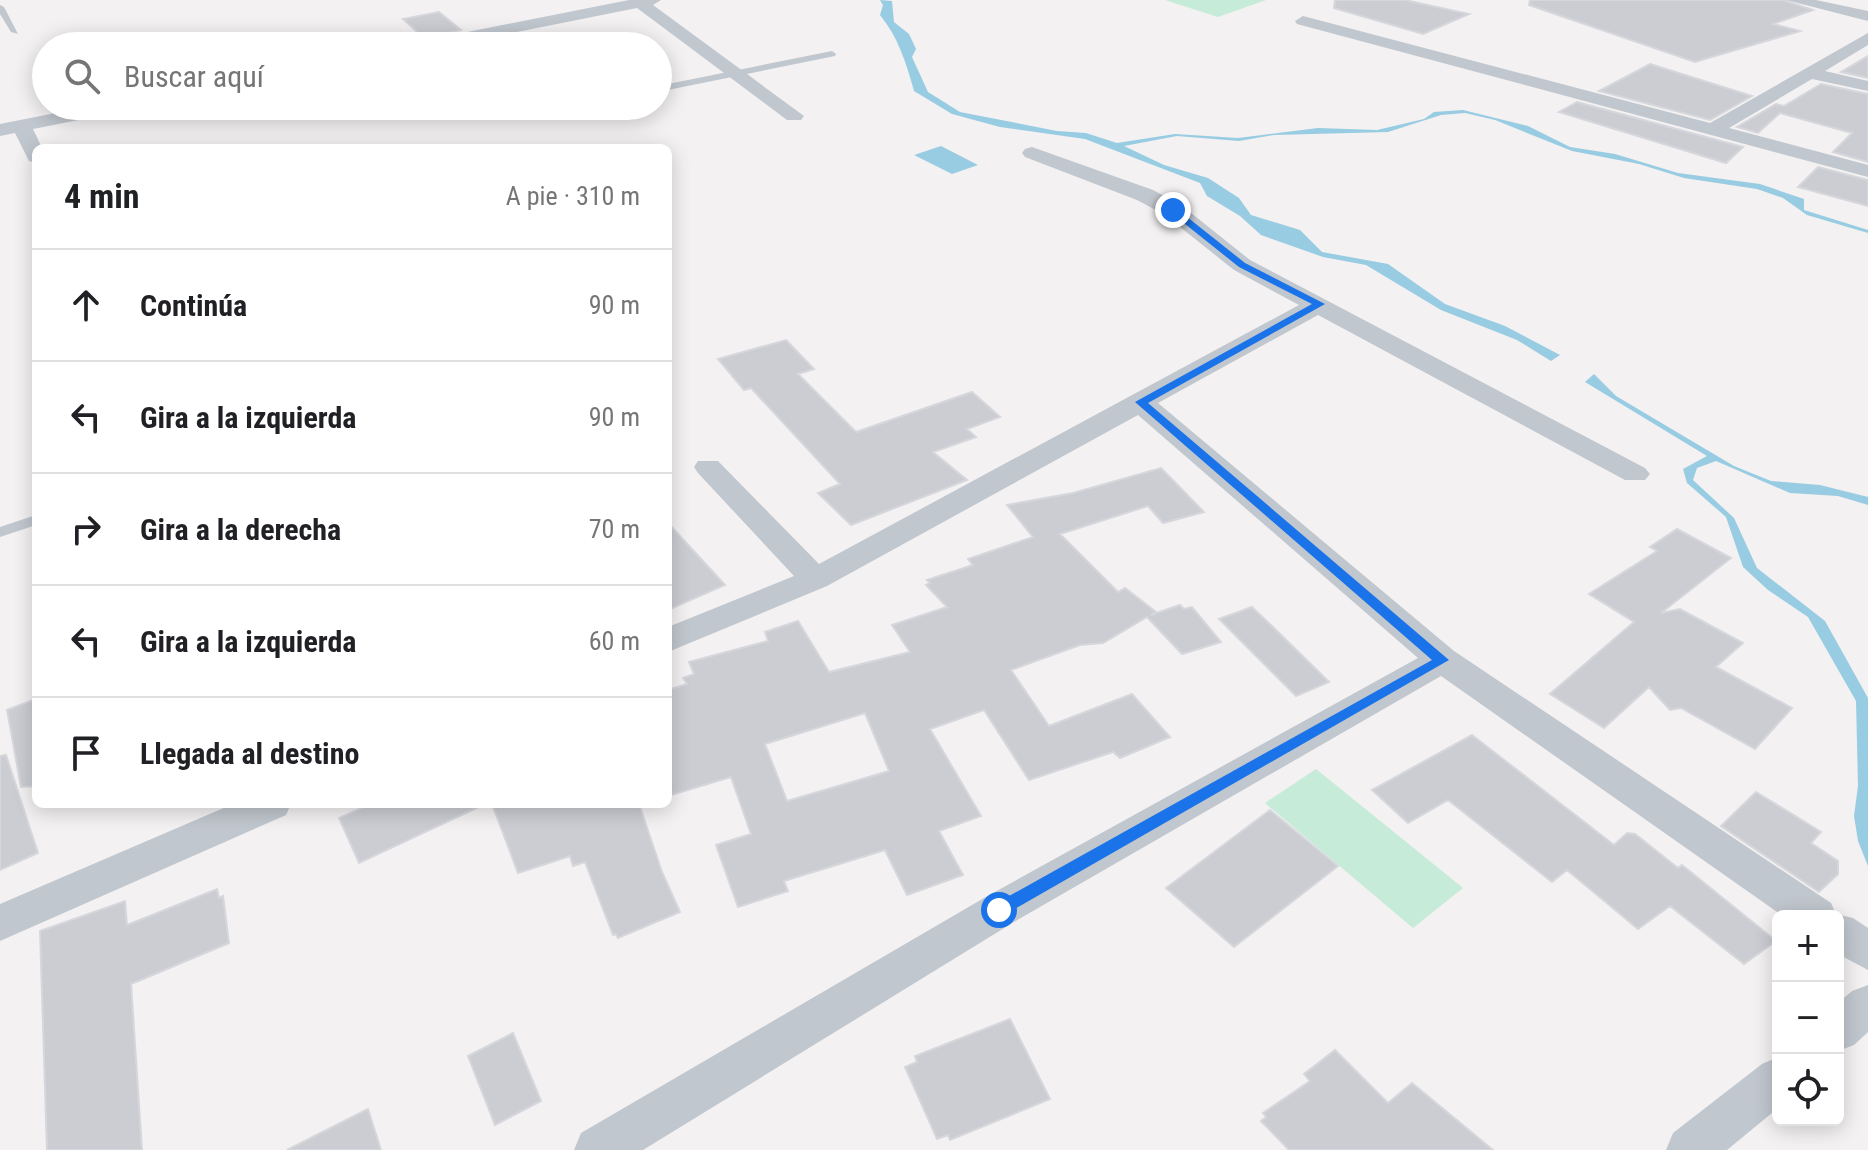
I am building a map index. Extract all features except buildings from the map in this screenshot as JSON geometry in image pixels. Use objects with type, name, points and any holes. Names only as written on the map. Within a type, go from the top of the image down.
[{"type":"street","points":[[1794,0],[1868,16]]},
{"type":"street","points":[[491,32],[643,1],[794,116]]},
{"type":"street","points":[[1303,21],[1868,171]]},
{"type":"street","points":[[1712,130],[1868,38]]},
{"type":"street","points":[[1811,73],[1868,86]]},
{"type":"street","points":[[0,130],[47,120]]},
{"type":"street","points":[[21,125],[32,148]]},
{"type":"street","points":[[1032,153],[1145,195],[1173,210],[1242,265],[1635,474]]},
{"type":"street","points":[[672,638],[816,579],[1320,304]]},
{"type":"street","points":[[1140,402],[1442,660],[1807,910]]},
{"type":"street","points":[[708,467],[816,579]]},
{"type":"street","points":[[598,1150],[999,910],[1442,660]]},
{"type":"street","points":[[0,923],[261,808]]},
{"type":"street","points":[[1844,935],[1868,951]]},
{"type":"street","points":[[1844,1025],[1868,1005]]},
{"type":"street","points":[[1690,1150],[1772,1084]]},
{"type":"lane","points":[[0,7],[15,32]]},
{"type":"lane","points":[[672,86],[832,54]]},
{"type":"lane","points":[[0,532],[32,521]]},
{"type":"green space","points":[[1165,0],[1266,0],[1218,17]]},
{"type":"green space","points":[[1316,769],[1463,888],[1413,928],[1265,803]]},
{"type":"water","points":[[880,0],[892,1],[894,22],[909,34],[916,49],[912,57],[928,92],[960,112],[1057,131],[1086,133],[1117,143],[1175,134],[1238,138],[1318,128],[1377,130],[1424,119],[1434,112],[1463,110],[1528,126],[1570,147],[1615,154],[1678,173],[1760,184],[1804,199],[1804,210],[1868,230],[1868,233],[1807,215],[1783,198],[1757,189],[1684,178],[1639,164],[1572,151],[1495,120],[1465,113],[1441,115],[1388,132],[1274,135],[1239,141],[1177,136],[1124,146],[1164,165],[1208,178],[1239,198],[1251,215],[1300,230],[1322,252],[1388,264],[1445,304],[1505,326],[1560,355],[1551,361],[1517,340],[1441,310],[1366,265],[1323,257],[1261,235],[1240,216],[1207,196],[1200,183],[1085,139],[1000,127],[952,114],[914,91],[901,50],[880,15],[883,5]]},
{"type":"water","points":[[941,146],[978,165],[952,174],[914,155]]},
{"type":"water","points":[[1594,374],[1616,396],[1734,466],[1771,481],[1820,485],[1868,497],[1868,505],[1838,496],[1790,493],[1716,461],[1697,468],[1693,480],[1734,518],[1757,568],[1825,621],[1868,698],[1868,866],[1858,841],[1854,816],[1858,786],[1856,701],[1808,617],[1768,590],[1743,567],[1726,517],[1687,483],[1683,469],[1707,456],[1585,382]]},
{"type":"route","points":[[999,910],[1442,660],[1140,402],[1320,304],[1221,252],[1173,210]]}]
